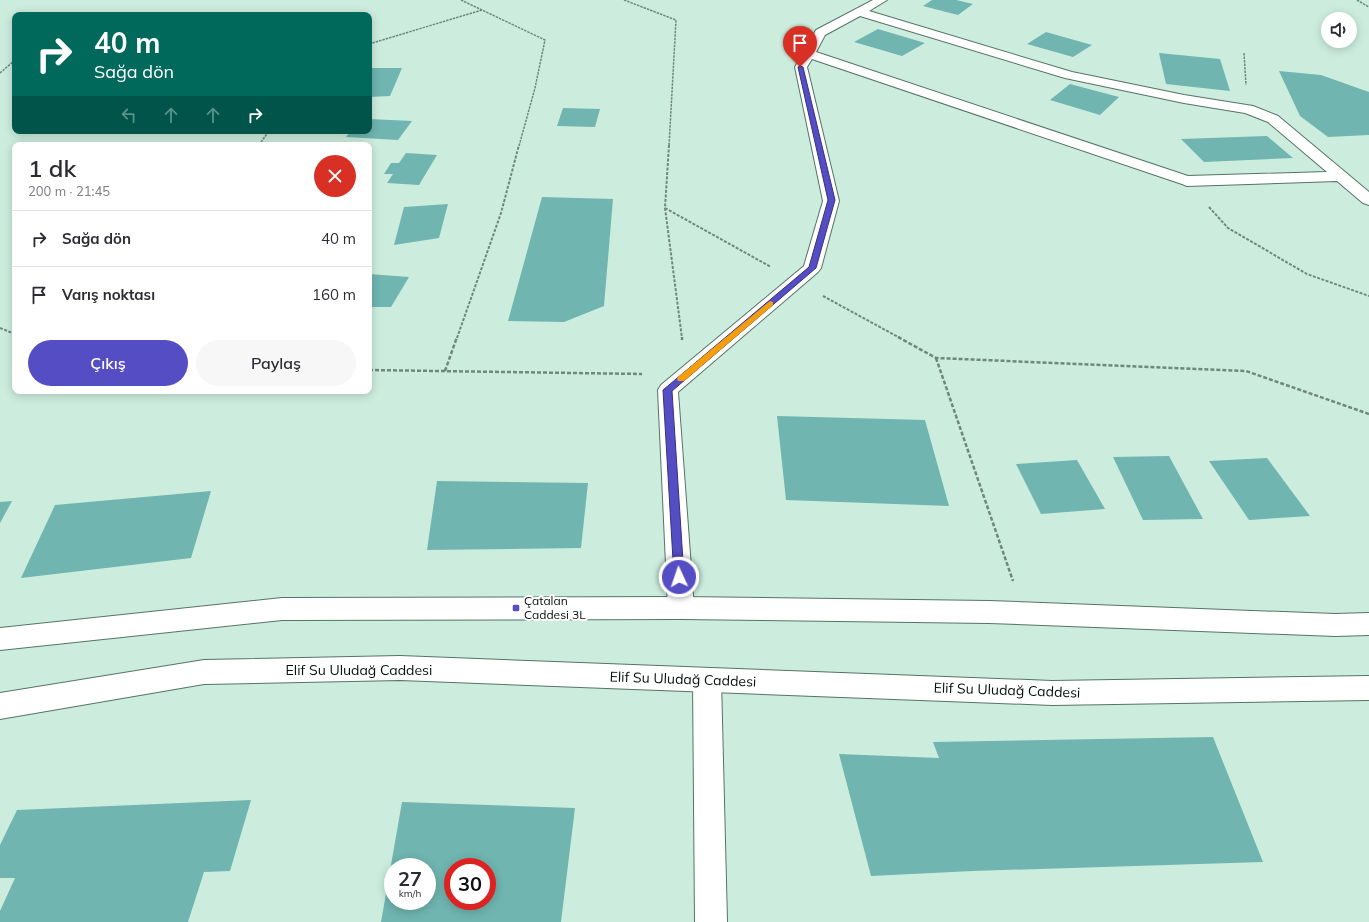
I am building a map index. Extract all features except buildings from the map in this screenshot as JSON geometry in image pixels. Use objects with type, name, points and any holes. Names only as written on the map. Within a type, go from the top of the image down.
[{"type":"street","points":[[681,608],[668,390],[812,268],[832,200],[800,67],[820,33],[881,0]]},
{"type":"street","points":[[859,12],[1070,74],[1184,99],[1248,109],[1274,119],[1369,200]]},
{"type":"street","points":[[809,54],[1187,181],[1341,176]]},
{"type":"street","points":[[0,640],[282,609],[681,608],[1024,614],[1335,625],[1369,624]]},
{"type":"street","name":"Elif Su Uludağ Caddesi","points":[[0,706],[204,672],[400,668],[1052,693],[1369,688]]},
{"type":"street","points":[[708,680],[711,922]]},
{"type":"path","points":[[445,371],[501,213],[535,88],[545,40],[461,0]]},
{"type":"path","points":[[372,370],[686,375],[665,208],[676,20],[624,0]]},
{"type":"path","points":[[1357,0],[1369,7]]},
{"type":"path","points":[[372,43],[482,10]]},
{"type":"path","points":[[1244,53],[1248,109]]},
{"type":"path","points":[[0,73],[12,63]]},
{"type":"path","points":[[1187,181],[1228,228],[1307,274],[1369,296]]},
{"type":"path","points":[[665,208],[936,358],[1246,371],[1369,414]]},
{"type":"path","points":[[0,328],[12,333]]},
{"type":"path","points":[[936,358],[1024,614]]},
{"type":"slow traffic","points":[[681,379],[770,304]]},
{"type":"place","name":"Çatalan Caddesi 3L","points":[[516,608]]},
{"type":"route","points":[[679,577],[668,390],[812,268],[832,200],[800,67]]}]
